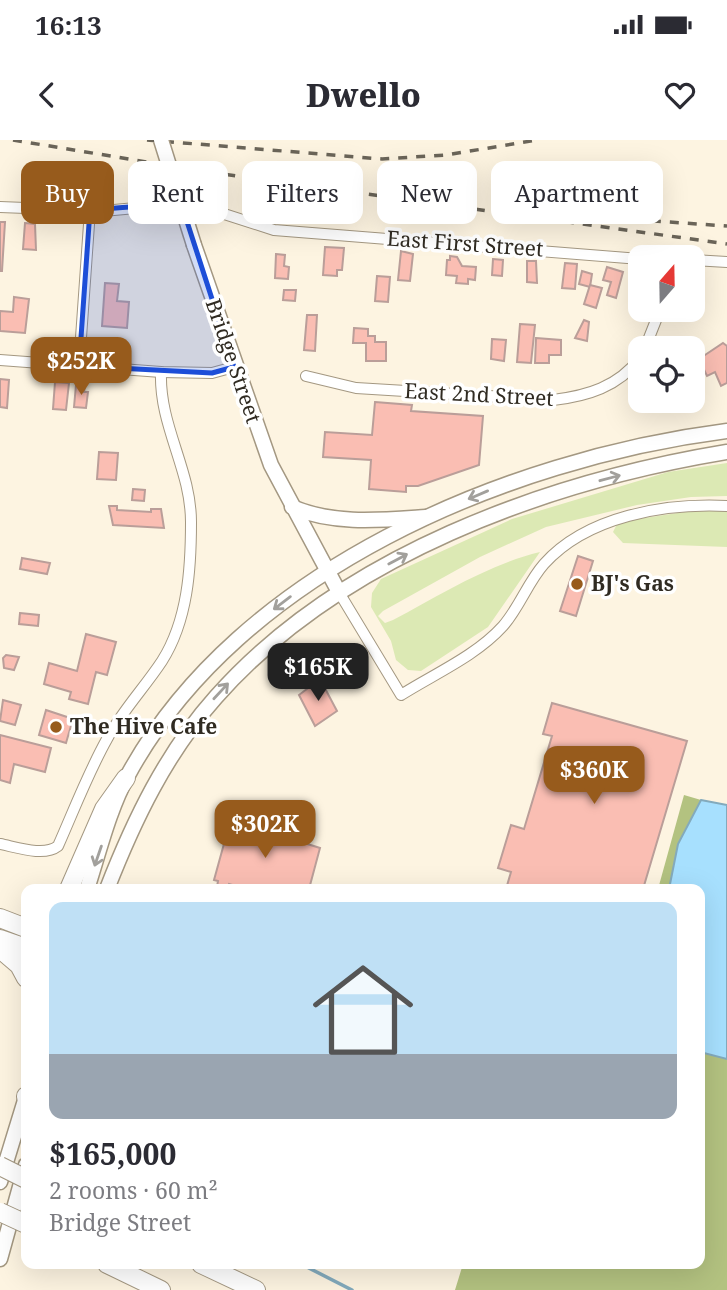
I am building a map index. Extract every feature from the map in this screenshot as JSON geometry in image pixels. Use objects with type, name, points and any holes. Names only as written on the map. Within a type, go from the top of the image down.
[{"type":"highway","points":[[71,884],[104,809],[126,778]]},
{"type":"highway","points":[[0,916],[21,916]]},
{"type":"highway","points":[[0,916],[21,926]]},
{"type":"highway","points":[[0,939],[21,946]]},
{"type":"highway","points":[[0,949],[21,969]]},
{"type":"highway","points":[[0,1166],[21,1176]]},
{"type":"highway","points":[[0,1212],[21,1222]]},
{"type":"highway","points":[[117,1269],[161,1290]]},
{"type":"highway","points":[[212,1269],[257,1290]]},
{"type":"main road","name":"Bridge Street","points":[[160,140],[234,367],[267,456],[341,594]]},
{"type":"main road","points":[[89,884],[126,778],[185,691],[226,647],[327,572],[477,494],[526,476],[606,454],[727,432]]},
{"type":"main road","points":[[109,884],[131,827],[191,727],[216,697],[271,643],[341,594],[379,569],[484,518],[608,478],[727,452]]},
{"type":"main road","points":[[292,507],[312,516],[336,519],[430,517]]},
{"type":"main road","points":[[0,1182],[21,1113]]},
{"type":"main road","points":[[0,1259],[21,1183]]},
{"type":"street","name":"East First Street","points":[[114,209],[190,202],[274,230],[628,258]]},
{"type":"street","name":"East First Street","points":[[0,207],[21,208]]},
{"type":"street","points":[[79,366],[89,224]]},
{"type":"street","points":[[705,261],[727,262]]},
{"type":"street","points":[[0,360],[161,372],[212,373],[234,367]]},
{"type":"street","points":[[0,844],[41,850],[52,850],[58,846],[107,737],[164,658],[175,635],[188,576],[191,519],[187,484],[163,412],[161,372]]},
{"type":"street","name":"East 2nd Street","points":[[306,376],[356,388],[553,400],[579,397],[605,388],[628,372]]},
{"type":"street","name":"Bridge Street","points":[[341,594],[401,695],[487,642],[504,625],[542,565],[576,536],[626,517],[674,509],[727,506]]},
{"type":"highlighted area","points":[[181,203],[234,367],[212,373],[79,366],[90,210]]},
{"type":"green space","points":[[727,463],[727,496],[691,497],[637,505],[546,527],[480,557],[383,611],[378,616],[385,623],[483,572],[540,552],[488,627],[421,671],[408,670],[396,660],[391,641],[371,607],[372,593],[381,579],[512,519],[668,472]]},
{"type":"green space","points":[[727,510],[727,547],[623,543],[613,532],[618,522],[684,512]]},
{"type":"green space","points":[[684,795],[701,800],[678,844],[670,884],[659,884]]},
{"type":"green space","points":[[705,1053],[727,1059],[727,1290],[455,1290],[461,1269],[705,1269]]},
{"type":"water","points":[[701,800],[727,805],[727,1059],[705,1053],[705,884],[670,884],[678,844]]},
{"type":"building","points":[[0,222],[5,222],[2,271],[0,271]]},
{"type":"building","points":[[25,224],[35,224],[36,250],[23,249]]},
{"type":"building","points":[[325,247],[344,248],[342,270],[337,270],[337,276],[323,275]]},
{"type":"building","points":[[401,251],[413,254],[410,281],[398,280]]},
{"type":"building","points":[[276,254],[285,255],[284,266],[289,267],[288,279],[275,278]]},
{"type":"building","points":[[450,256],[457,257],[462,266],[476,267],[475,280],[468,279],[468,284],[456,283],[457,276],[446,275],[447,260],[450,260]]},
{"type":"building","points":[[493,259],[503,260],[502,276],[492,275]]},
{"type":"building","points":[[527,261],[536,261],[537,283],[527,282]]},
{"type":"building","points":[[565,263],[577,264],[575,289],[562,288]]},
{"type":"building","points":[[607,267],[623,272],[616,298],[607,295],[611,282],[603,280]]},
{"type":"building","points":[[582,271],[592,274],[590,287],[579,284]]},
{"type":"building","points":[[377,276],[390,277],[388,302],[375,301]]},
{"type":"building","points":[[105,283],[119,284],[117,301],[129,302],[127,328],[102,326]]},
{"type":"building","points":[[590,285],[602,288],[596,308],[584,304]]},
{"type":"building","points":[[284,290],[296,290],[295,301],[283,300]]},
{"type":"building","points":[[14,297],[29,299],[25,333],[0,331],[0,311],[13,312]]},
{"type":"building","points":[[307,315],[317,315],[315,351],[304,350]]},
{"type":"building","points":[[584,320],[589,322],[587,341],[575,338]]},
{"type":"building","points":[[520,324],[535,325],[531,363],[517,362]]},
{"type":"building","points":[[354,328],[368,329],[368,336],[375,336],[375,342],[386,342],[386,361],[366,361],[366,343],[353,343]]},
{"type":"building","points":[[536,338],[561,340],[561,355],[549,355],[549,363],[535,363]]},
{"type":"building","points":[[492,339],[506,340],[504,361],[491,359]]},
{"type":"building","points":[[723,343],[727,346],[727,383],[721,386],[715,372],[707,376],[705,355]]},
{"type":"building","points":[[0,379],[9,380],[7,408],[0,407]]},
{"type":"building","points":[[55,382],[69,383],[66,410],[53,409]]},
{"type":"building","points":[[76,385],[85,386],[84,392],[88,392],[86,408],[74,407]]},
{"type":"building","points":[[375,402],[412,405],[411,411],[483,416],[479,465],[418,486],[406,486],[406,492],[369,489],[371,460],[323,457],[325,432],[372,435]]},
{"type":"building","points":[[99,452],[118,453],[116,480],[97,479]]},
{"type":"building","points":[[133,489],[145,490],[144,501],[132,500]]},
{"type":"building","points":[[109,506],[117,506],[117,510],[151,512],[151,509],[161,509],[164,528],[113,525]]},
{"type":"building","name":"BJ's Gas","points":[[578,556],[593,561],[576,616],[560,611]]},
{"type":"building","points":[[22,558],[50,563],[47,574],[20,569]]},
{"type":"building","points":[[20,613],[39,615],[38,626],[19,624]]},
{"type":"building","points":[[86,634],[116,642],[107,675],[96,672],[88,704],[69,699],[71,692],[44,684],[49,663],[77,671]]},
{"type":"building","points":[[6,655],[19,657],[14,670],[4,668],[3,658]]},
{"type":"building","points":[[320,679],[337,711],[315,726],[299,695]]},
{"type":"building","points":[[3,700],[21,705],[15,725],[0,721]]},
{"type":"building","points":[[552,703],[687,741],[644,884],[507,884],[511,872],[498,868],[511,825],[524,829],[552,736],[543,734]]},
{"type":"building","points":[[46,710],[73,719],[66,743],[39,735]]},
{"type":"building","points":[[0,735],[51,748],[45,772],[14,764],[10,783],[0,780]]},
{"type":"building","points":[[230,822],[271,833],[273,828],[300,835],[298,841],[320,848],[310,884],[218,884],[218,881],[214,880]]},
{"type":"waterway","points":[[311,1269],[352,1290]]},
{"type":"railway","points":[[13,140],[208,172],[727,244]]},
{"type":"railway","points":[[147,140],[382,159],[446,155],[537,140]]},
{"type":"railway","points":[[663,222],[727,226]]},
{"type":"place","name":"BJ's Gas","points":[[577,584]]},
{"type":"place","name":"The Hive Cafe","points":[[56,727]]}]
